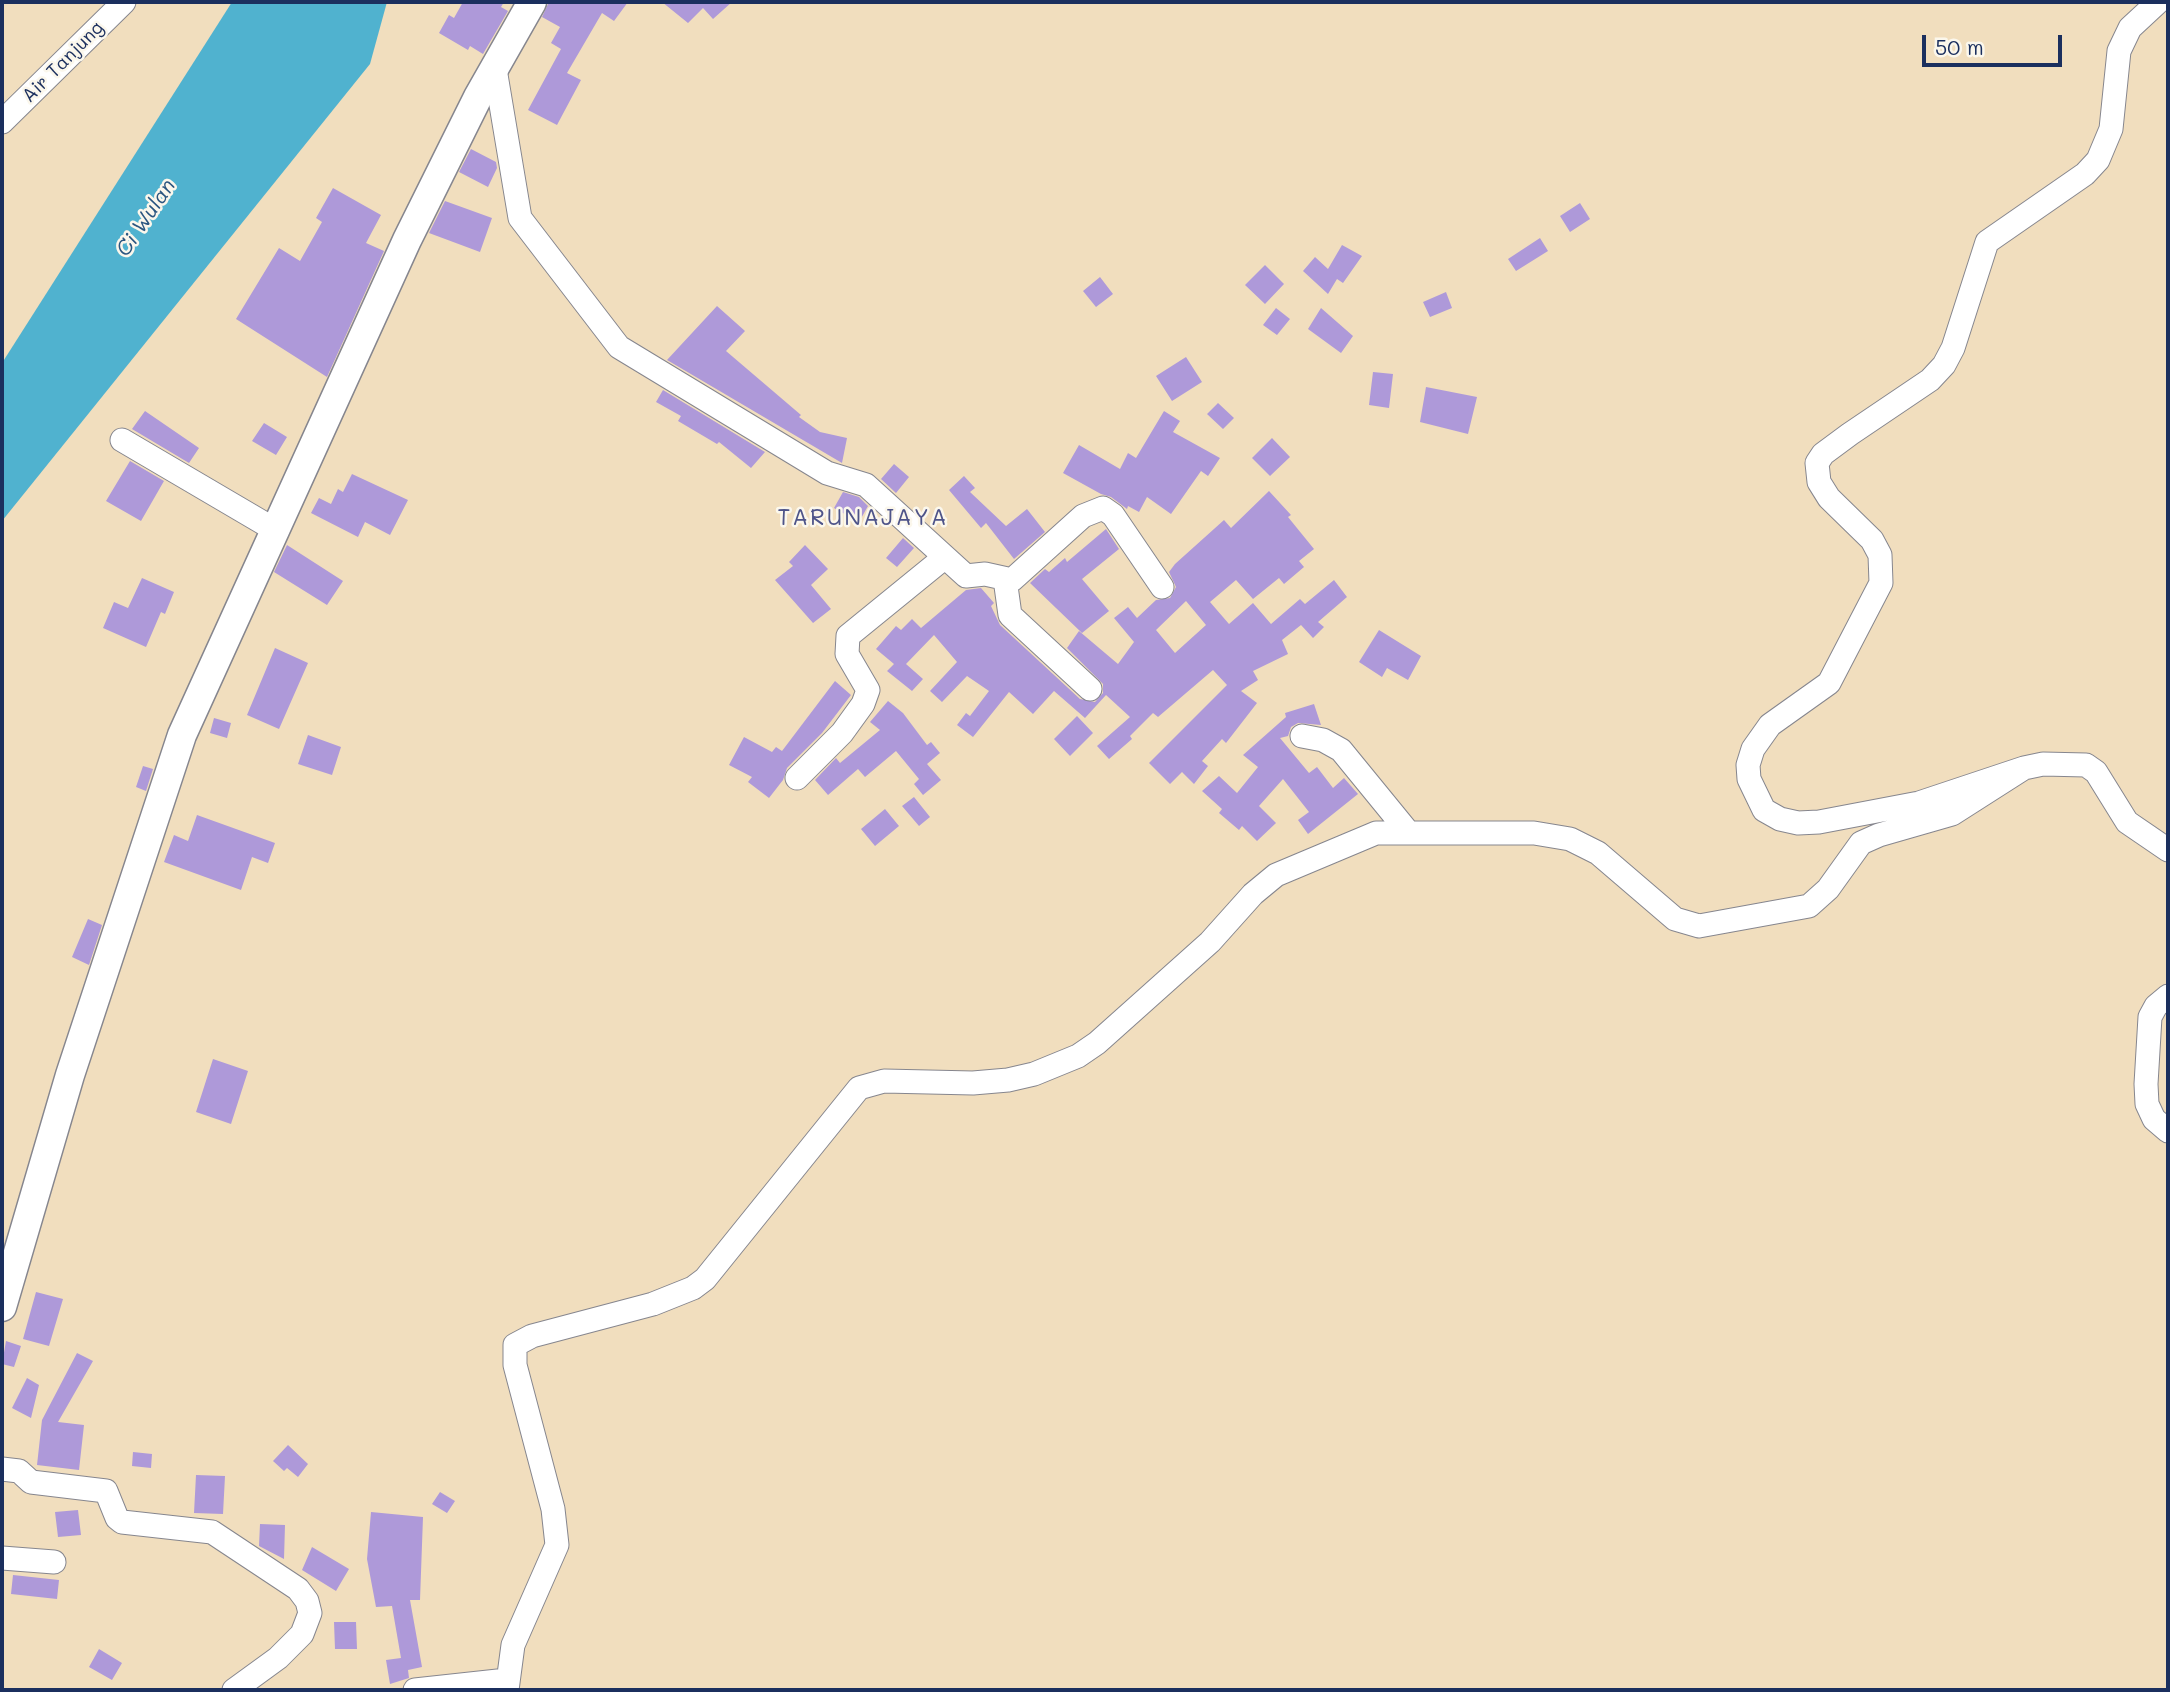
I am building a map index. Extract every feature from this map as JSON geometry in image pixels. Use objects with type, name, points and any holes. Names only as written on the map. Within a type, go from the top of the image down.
[{"type":"street","name":"Air Tanjung","points":[[2,122],[124,2]]},
{"type":"street","points":[[2,1307],[70,1075],[182,735],[407,240],[478,97],[532,2]]},
{"type":"street","points":[[2158,2],[2130,29],[2123,40],[2119,51],[2110,129],[2098,160],[2085,174],[1987,242],[1944,365],[1930,380],[1841,441],[1817,463],[1819,482],[1829,498],[1872,540],[1880,555],[1881,583],[1829,682],[1770,725],[1753,749],[1748,765],[1749,779],[1764,810],[1780,819],[1798,823],[1819,822],[1919,803],[2043,764],[2092,767],[2127,822],[2168,850]]},
{"type":"street","points":[[495,69],[520,218],[614,343],[827,473],[866,485],[966,576],[985,574],[1012,580],[1083,516],[1103,508],[1113,515],[1162,587]]},
{"type":"street","points":[[122,440],[277,531]]},
{"type":"street","points":[[797,778],[842,733],[863,704],[868,690],[847,654],[848,636],[945,557]]},
{"type":"street","points":[[1005,579],[1010,615],[1090,689]]},
{"type":"street","points":[[1302,736],[1323,740],[1341,750],[1408,832]]},
{"type":"street","points":[[415,1690],[507,1685],[513,1645],[550,1564],[557,1537],[553,1509],[515,1365],[515,1345],[533,1336],[653,1304],[693,1288],[705,1279],[859,1088],[872,1082],[884,1081],[999,1081],[1057,1066],[1097,1043],[1215,937],[1253,894],[1276,874],[1376,834],[1534,833],[1570,839],[1598,853],[1675,919],[1699,926],[1809,906],[1828,889],[1861,844],[1879,835],[1952,814],[2024,768]]},
{"type":"street","points":[[2168,996],[2156,1006],[2150,1017],[2146,1084],[2147,1104],[2154,1119],[2168,1131]]},
{"type":"street","points":[[2,1469],[19,1471],[33,1483],[106,1491],[117,1518],[122,1522],[212,1532],[298,1589],[307,1601],[310,1613],[302,1634],[278,1658],[234,1690]]},
{"type":"street","points":[[2,1558],[54,1562]]},
{"type":"water","name":"Ci Wulan","points":[[232,2],[387,2],[370,64],[2,521],[2,363]]},
{"type":"building","points":[[463,2],[504,2],[501,7],[508,11],[483,54],[470,46],[468,50],[439,33],[449,15],[454,18]]},
{"type":"building","points":[[549,2],[628,2],[614,21],[602,13],[567,73],[581,80],[557,125],[528,110],[561,49],[551,43],[560,27],[542,17]]},
{"type":"building","points":[[662,2],[732,2],[713,19],[703,8],[688,23]]},
{"type":"building","points":[[471,149],[496,162],[497,168],[488,187],[459,172]]},
{"type":"building","points":[[333,188],[381,215],[366,243],[384,251],[327,377],[236,319],[279,248],[300,261],[322,222],[316,218]]},
{"type":"building","points":[[445,201],[492,218],[480,252],[429,233]]},
{"type":"building","points":[[1580,203],[1590,219],[1570,232],[1560,216]]},
{"type":"building","points":[[1540,238],[1548,251],[1516,271],[1508,259]]},
{"type":"building","points":[[1342,245],[1362,256],[1343,283],[1337,279],[1328,294],[1303,271],[1315,257],[1328,269]]},
{"type":"building","points":[[1265,265],[1284,284],[1265,304],[1245,285]]},
{"type":"building","points":[[1100,277],[1113,294],[1096,307],[1083,291]]},
{"type":"building","points":[[1446,292],[1452,308],[1430,317],[1423,302]]},
{"type":"building","points":[[717,306],[745,331],[726,351],[801,415],[799,417],[820,432],[847,438],[842,463],[667,360]]},
{"type":"building","points":[[1276,308],[1290,319],[1277,335],[1263,325]]},
{"type":"building","points":[[1321,308],[1353,336],[1341,353],[1308,329]]},
{"type":"building","points":[[1186,357],[1202,382],[1172,401],[1156,376]]},
{"type":"building","points":[[1373,372],[1393,374],[1389,408],[1369,405]]},
{"type":"building","points":[[1426,387],[1477,397],[1468,434],[1420,422]]},
{"type":"building","points":[[663,390],[765,452],[751,468],[719,442],[717,444],[678,421],[681,416],[656,402]]},
{"type":"building","points":[[1218,403],[1234,418],[1223,429],[1207,414]]},
{"type":"building","points":[[145,411],[199,448],[189,463],[132,429]]},
{"type":"building","points":[[1164,411],[1180,421],[1173,432],[1220,458],[1208,476],[1201,471],[1171,514],[1147,497],[1139,512],[1128,506],[1127,509],[1111,497],[1063,473],[1079,445],[1120,469],[1128,453],[1136,458]]},
{"type":"building","points":[[264,423],[287,437],[276,455],[252,441]]},
{"type":"building","points":[[1272,438],[1290,457],[1270,476],[1252,458]]},
{"type":"building","points":[[130,461],[164,481],[141,521],[106,501]]},
{"type":"building","points":[[894,464],[909,477],[896,493],[881,479]]},
{"type":"building","points":[[352,474],[408,500],[390,535],[365,522],[358,537],[311,513],[319,498],[331,504],[338,489],[343,492]]},
{"type":"building","points":[[964,476],[975,488],[970,492],[1006,526],[1027,509],[1045,532],[1014,559],[986,523],[981,528],[949,490]]},
{"type":"building","points":[[1269,491],[1291,515],[1288,517],[1314,549],[1299,561],[1304,567],[1284,584],[1279,578],[1253,599],[1236,580],[1210,602],[1229,624],[1253,603],[1271,624],[1300,599],[1305,604],[1334,580],[1347,597],[1318,622],[1324,627],[1313,638],[1301,625],[1282,640],[1288,654],[1253,671],[1258,680],[1241,691],[1257,703],[1226,743],[1222,739],[1202,761],[1208,766],[1194,784],[1182,772],[1170,784],[1149,763],[1227,685],[1213,670],[1158,717],[1153,713],[1130,736],[1132,739],[1109,759],[1097,746],[1130,717],[1106,695],[1085,718],[1054,691],[1033,714],[1009,692],[973,737],[957,725],[966,713],[970,716],[989,691],[967,676],[942,702],[930,691],[957,662],[934,635],[906,664],[923,679],[912,691],[887,671],[894,664],[876,649],[896,626],[901,630],[912,619],[921,628],[966,590],[981,588],[994,603],[991,606],[1000,625],[1080,699],[1095,702],[1103,693],[1103,684],[1067,648],[1079,631],[1118,664],[1134,642],[1114,618],[1128,607],[1137,618],[1156,600],[1170,598],[1176,587],[1169,572],[1175,564],[1224,520],[1231,528]],"holes":[[[1186,601],[1206,625],[1175,653],[1156,630]]]},
{"type":"building","points":[[843,492],[859,497],[868,506],[859,522],[834,508]]},
{"type":"building","points":[[1106,529],[1119,549],[1082,579],[1109,611],[1082,633],[1030,583],[1045,569],[1049,572],[1065,558],[1067,562]]},
{"type":"building","points":[[903,538],[914,548],[897,567],[886,558]]},
{"type":"building","points":[[287,545],[343,581],[327,605],[274,572]]},
{"type":"building","points":[[805,545],[828,569],[811,585],[831,609],[813,623],[775,580],[793,566],[789,562]]},
{"type":"building","points":[[142,578],[174,592],[165,614],[161,612],[146,647],[103,628],[114,602],[128,608]]},
{"type":"building","points":[[1379,630],[1421,656],[1408,680],[1387,668],[1382,677],[1359,662]]},
{"type":"building","points":[[275,648],[308,663],[279,729],[247,715]]},
{"type":"building","points":[[835,681],[851,695],[822,733],[787,768],[783,780],[769,798],[748,782],[752,777],[729,765],[744,737],[772,752],[776,747],[782,751]]},
{"type":"building","points":[[888,701],[903,713],[927,745],[931,742],[940,753],[927,764],[941,780],[923,795],[914,784],[919,779],[896,751],[865,777],[858,769],[828,795],[815,780],[836,758],[840,763],[880,730],[870,722]]},
{"type":"building","points":[[1314,704],[1321,725],[1298,723],[1291,727],[1288,736],[1280,738],[1309,773],[1317,767],[1333,788],[1344,778],[1358,794],[1308,834],[1298,820],[1309,812],[1283,779],[1259,806],[1276,823],[1257,841],[1242,826],[1239,830],[1219,813],[1222,809],[1202,791],[1219,776],[1237,793],[1258,767],[1243,755],[1286,717],[1285,713]]},
{"type":"building","points":[[1077,716],[1093,733],[1070,756],[1054,739]]},
{"type":"building","points":[[214,718],[231,723],[227,738],[210,733]]},
{"type":"building","points":[[308,735],[341,747],[332,775],[298,764]]},
{"type":"building","points":[[143,766],[153,769],[146,791],[136,787]]},
{"type":"building","points":[[914,797],[930,817],[919,826],[902,806]]},
{"type":"building","points":[[885,809],[899,826],[875,846],[861,829]]},
{"type":"building","points":[[197,815],[275,843],[268,863],[252,857],[241,890],[164,862],[174,835],[188,841]]},
{"type":"building","points":[[88,919],[102,925],[89,965],[72,957]]},
{"type":"building","points":[[213,1059],[248,1071],[231,1124],[196,1112]]},
{"type":"building","points":[[36,1292],[63,1299],[49,1346],[23,1339]]},
{"type":"building","points":[[6,1341],[21,1346],[14,1367],[2,1364]]},
{"type":"building","points":[[77,1353],[93,1361],[58,1422],[84,1425],[79,1470],[37,1465],[42,1420]]},
{"type":"building","points":[[27,1378],[39,1385],[31,1418],[12,1408]]},
{"type":"building","points":[[288,1445],[308,1464],[298,1477],[287,1468],[284,1471],[273,1461]]},
{"type":"building","points":[[133,1452],[152,1454],[151,1468],[132,1466]]},
{"type":"building","points":[[196,1475],[225,1476],[223,1514],[194,1513]]},
{"type":"building","points":[[440,1492],[455,1501],[447,1513],[432,1504]]},
{"type":"building","points":[[78,1510],[81,1535],[58,1537],[55,1512]]},
{"type":"building","points":[[371,1512],[423,1517],[420,1600],[410,1600],[422,1667],[408,1670],[409,1678],[390,1684],[386,1660],[401,1658],[392,1606],[376,1607],[367,1559]]},
{"type":"building","points":[[260,1524],[285,1525],[284,1559],[259,1546]]},
{"type":"building","points":[[312,1547],[349,1569],[336,1591],[302,1570]]},
{"type":"building","points":[[13,1575],[59,1580],[57,1599],[11,1594]]},
{"type":"building","points":[[334,1622],[356,1622],[357,1649],[335,1649]]},
{"type":"building","points":[[99,1649],[122,1663],[112,1680],[89,1667]]},
{"type":"district","name":"TARUNAJAYA","points":[[863,518]]}]
